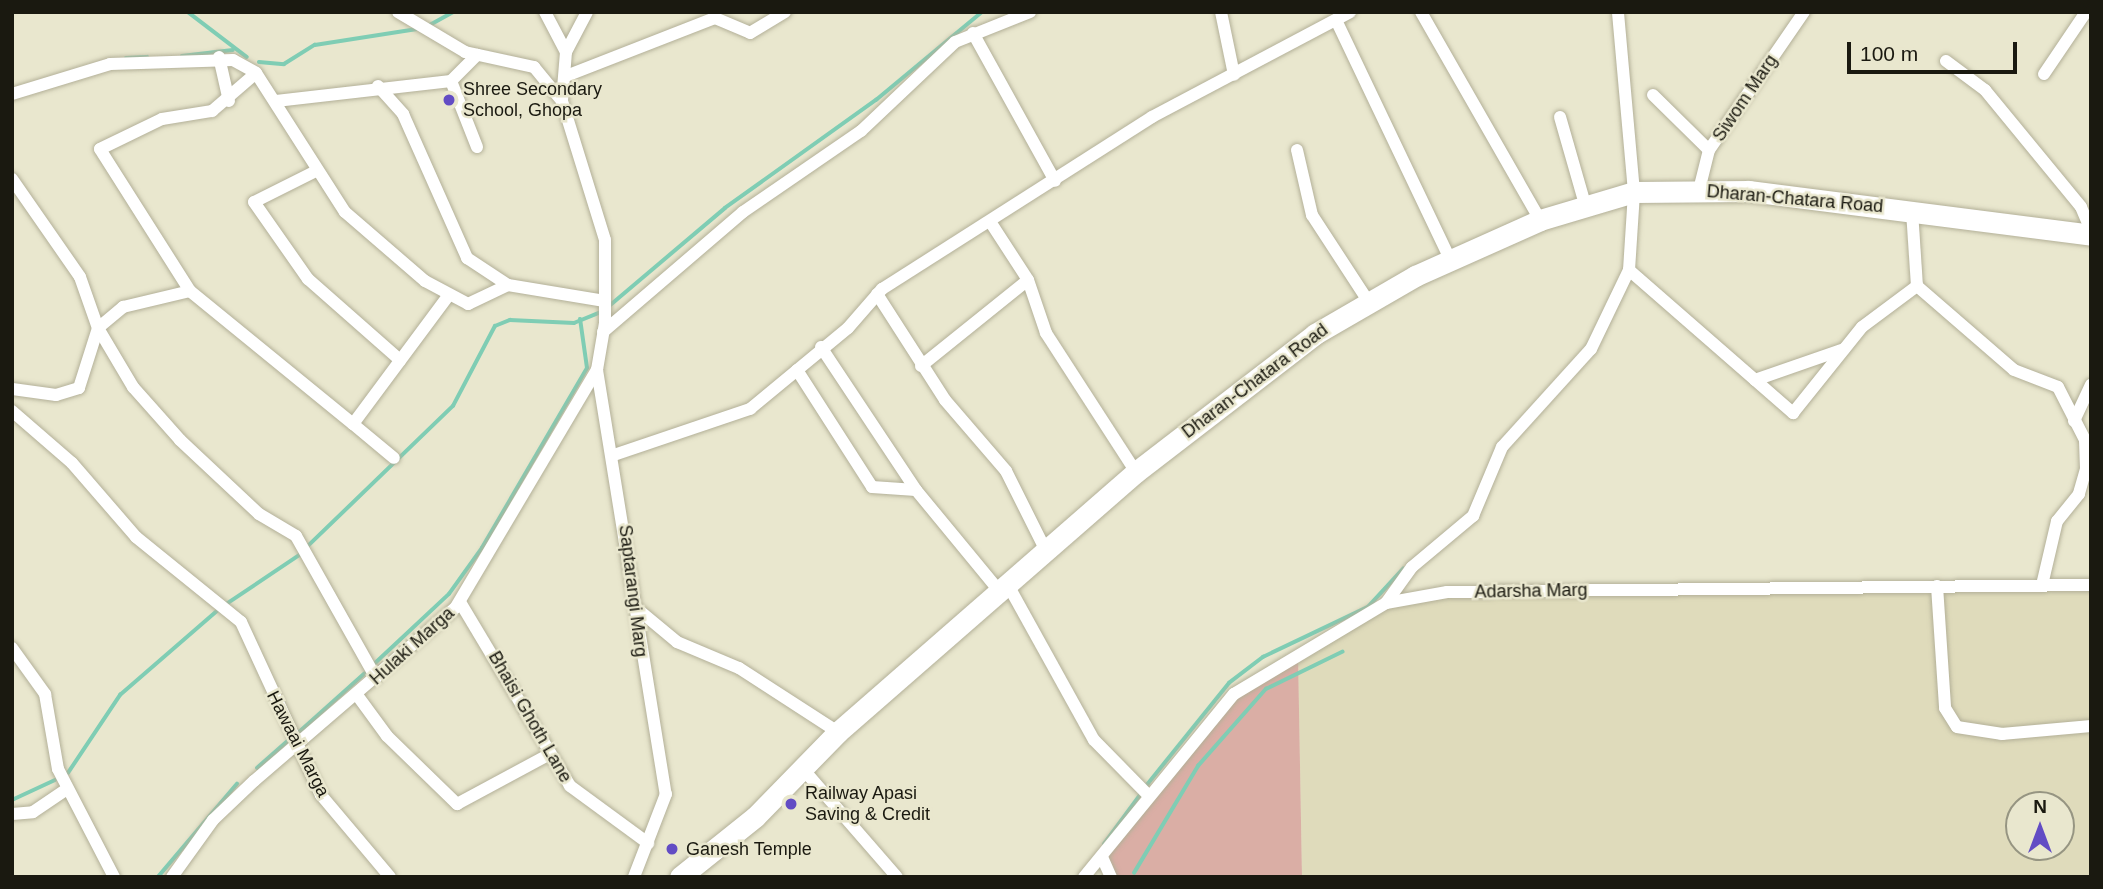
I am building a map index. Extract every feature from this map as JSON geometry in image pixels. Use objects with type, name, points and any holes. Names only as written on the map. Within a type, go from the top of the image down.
[{"type":"main road","name":"Dharan-Chatara Road","points":[[680,877],[755,817],[838,732],[1136,472],[1278,360],[1368,301],[1540,220],[1585,204],[1634,192],[1699,190],[2091,232]]},
{"type":"street","points":[[398,12],[420,29],[477,55],[534,67],[562,101]]},
{"type":"street","points":[[545,12],[566,52],[562,101]]},
{"type":"street","points":[[566,52],[587,12]]},
{"type":"street","points":[[566,76],[715,18],[750,33],[785,12]]},
{"type":"street","points":[[604,328],[743,212],[860,131],[973,33],[1003,16],[1030,12]]},
{"type":"street","points":[[1221,12],[1234,75]]},
{"type":"street","points":[[614,455],[750,409],[797,370],[877,294],[1152,117],[1350,12]]},
{"type":"street","points":[[1422,12],[1540,220]]},
{"type":"street","points":[[1386,603],[1412,567],[1473,516],[1502,447],[1591,349],[1629,270],[1634,192],[1618,12]]},
{"type":"street","name":"Siwom Marg","points":[[1699,190],[1709,150],[1804,12]]},
{"type":"street","points":[[2043,74],[2086,12]]},
{"type":"street","points":[[1336,20],[1451,261]]},
{"type":"street","points":[[973,33],[1055,181]]},
{"type":"street","points":[[276,101],[378,86],[451,81],[477,55]]},
{"type":"street","points":[[219,57],[229,101]]},
{"type":"street","points":[[12,94],[110,64],[219,57],[256,73],[276,101],[314,172],[368,237],[448,296],[468,304],[508,285]]},
{"type":"street","points":[[1947,61],[1985,90],[2081,207],[2091,232]]},
{"type":"street","points":[[256,73],[229,101],[199,116],[162,119],[100,149],[190,291],[394,457]]},
{"type":"street","points":[[451,81],[477,147]]},
{"type":"street","points":[[378,86],[407,121],[467,258],[508,285],[605,305]]},
{"type":"street","points":[[1653,95],[1709,150]]},
{"type":"street","name":"Saptarangi Marg","points":[[562,101],[605,240],[604,328],[597,370],[614,455],[635,607],[666,794],[634,877]]},
{"type":"street","points":[[1560,117],[1585,204]]},
{"type":"street","points":[[1297,150],[1312,215],[1368,301]]},
{"type":"street","points":[[314,172],[254,202],[308,279],[400,360]]},
{"type":"street","points":[[12,179],[80,276],[98,328],[133,387],[180,440],[259,514],[296,536],[376,678]]},
{"type":"street","points":[[1912,211],[1917,286],[2014,370],[2057,387],[2087,453],[2085,494],[2057,521],[2042,585]]},
{"type":"street","points":[[991,223],[1028,280],[1046,333],[1136,472]]},
{"type":"street","points":[[1629,270],[1793,414],[1862,327],[1917,286]]},
{"type":"street","points":[[921,366],[1028,280]]},
{"type":"street","points":[[12,389],[56,395],[79,388],[98,328],[123,307],[190,291]]},
{"type":"street","points":[[877,294],[921,366],[1006,471],[1046,551]]},
{"type":"street","points":[[353,424],[448,296]]},
{"type":"street","points":[[821,347],[916,490],[1004,589],[1094,740],[1149,796]]},
{"type":"street","points":[[1755,380],[1844,349]]},
{"type":"street","name":"Hulaki Marga","points":[[172,877],[213,820],[460,602],[597,370]]},
{"type":"street","points":[[797,370],[872,487],[916,490]]},
{"type":"street","points":[[2074,421],[2091,385]]},
{"type":"street","name":"Hawaai Marga","points":[[12,411],[72,463],[136,537],[225,606],[321,796],[390,877]]},
{"type":"street","name":"Adarsha Marg","points":[[1084,877],[1215,713],[1255,677],[1386,603],[1447,592],[2091,585]]},
{"type":"street","points":[[1937,586],[1945,708],[1957,727],[2002,734],[2091,726]]},
{"type":"street","name":"Bhaisi Ghoth Lane","points":[[460,602],[522,696],[550,754],[570,786],[648,843]]},
{"type":"street","points":[[635,607],[677,642],[739,668],[838,732]]},
{"type":"street","points":[[12,648],[45,694],[66,789],[114,877]]},
{"type":"street","points":[[357,695],[387,736],[457,804],[550,754]]},
{"type":"street","points":[[803,769],[897,877]]},
{"type":"street","points":[[12,814],[33,812],[66,789]]},
{"type":"street","points":[[1102,857],[1111,877]]},
{"type":"shaded area","points":[[2091,585],[2091,877],[1302,877],[1298,653],[1386,603],[1419,595]]},
{"type":"shaded area","points":[[1298,653],[1302,877],[1111,877],[1102,857],[1215,714]]},
{"type":"waterway","points":[[188,12],[247,57]]},
{"type":"waterway","points":[[428,26],[453,12]]},
{"type":"waterway","points":[[608,307],[725,208],[876,100],[982,12]]},
{"type":"waterway","points":[[259,62],[284,64],[315,45],[417,29]]},
{"type":"waterway","points":[[182,56],[233,50]]},
{"type":"waterway","points":[[126,58],[147,57]]},
{"type":"waterway","points":[[309,545],[453,406],[495,326],[510,320],[574,323],[601,312]]},
{"type":"waterway","points":[[372,666],[449,594],[482,548],[587,368],[580,319]]},
{"type":"waterway","points":[[225,605],[301,554]]},
{"type":"waterway","points":[[1146,786],[1229,683],[1263,657],[1368,607],[1403,569]]},
{"type":"waterway","points":[[68,773],[120,695],[218,610]]},
{"type":"waterway","points":[[1134,873],[1198,766],[1266,689],[1342,652]]},
{"type":"waterway","points":[[298,733],[364,674]]},
{"type":"waterway","points":[[257,768],[290,739]]},
{"type":"waterway","points":[[12,800],[55,780]]},
{"type":"waterway","points":[[158,877],[237,784]]},
{"type":"waterway","points":[[1104,844],[1140,795]]},
{"type":"place","name":"Shree Secondary School, Ghopa","points":[[449,100]]},
{"type":"place","name":"Railway Apasi Saving & Credit","points":[[791,804]]},
{"type":"place","name":"Ganesh Temple","points":[[672,849]]}]
